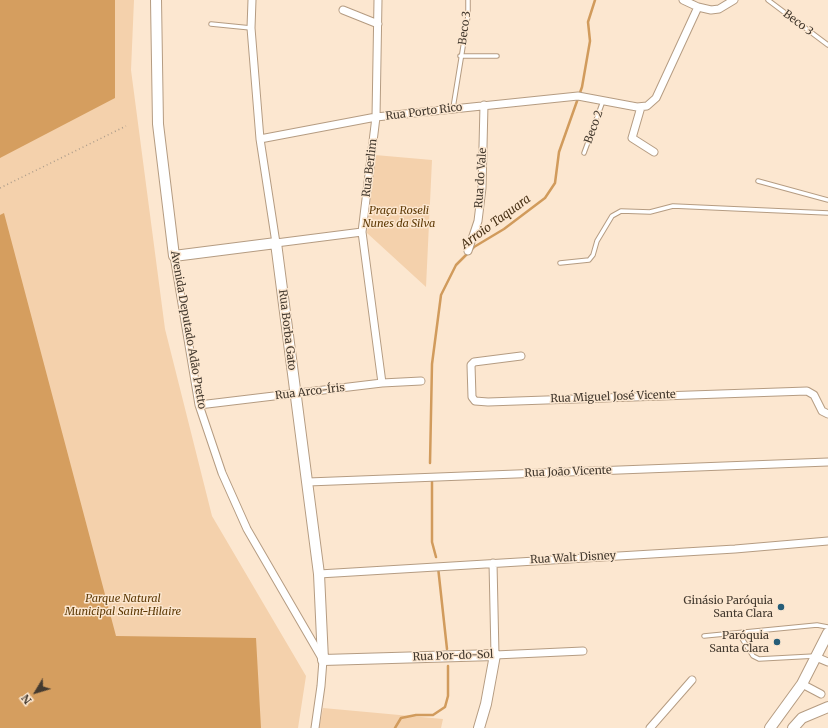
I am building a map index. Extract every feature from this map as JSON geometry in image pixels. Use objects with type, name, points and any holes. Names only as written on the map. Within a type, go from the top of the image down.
[{"type":"street","name":"Avenida Deputado Adão Pretto","points":[[156,0],[158,124],[174,256],[199,405],[222,473],[247,529],[323,660]]},
{"type":"street","name":"Rua Borba Gato","points":[[252,0],[251,28],[260,138],[276,243],[295,394],[308,482],[319,574],[323,660]]},
{"type":"street","name":"Rua Berlim","points":[[378,0],[376,117],[362,232],[382,383]]},
{"type":"street","points":[[683,0],[698,7],[711,10],[719,9],[734,0]]},
{"type":"street","points":[[654,152],[632,138],[641,107],[647,106],[656,98],[698,7]]},
{"type":"street","points":[[343,10],[378,24]]},
{"type":"street","name":"Rua Porto Rico","points":[[260,138],[376,117],[578,96],[641,107]]},
{"type":"street","name":"Rua do Vale","points":[[468,251],[478,221],[482,188],[484,105]]},
{"type":"street","points":[[174,256],[362,232]]},
{"type":"street","name":"Rua Miguel José Vicente","points":[[521,356],[474,362],[471,364],[472,397],[475,401],[488,402],[806,391],[814,395],[822,411],[828,414]]},
{"type":"street","name":"Rua Arco-Íris","points":[[199,405],[382,383],[421,381]]},
{"type":"street","name":"Rua João Vicente","points":[[308,482],[828,462]]},
{"type":"street","name":"Rua Walt Disney","points":[[319,574],[735,549],[828,541]]},
{"type":"street","points":[[479,728],[486,704],[495,655],[493,563]]},
{"type":"street","points":[[770,728],[802,684],[828,633]]},
{"type":"street","name":"Rua Por-do-Sol","points":[[323,660],[583,651]]},
{"type":"street","points":[[816,656],[828,662]]},
{"type":"street","points":[[315,728],[323,660]]},
{"type":"street","points":[[650,728],[692,680]]},
{"type":"street","points":[[802,684],[821,694]]},
{"type":"street","points":[[793,728],[802,718],[828,707]]},
{"type":"lane","name":"Beco 3","points":[[453,108],[460,56],[468,16],[468,0]]},
{"type":"lane","name":"Beco 3","points":[[768,0],[828,45]]},
{"type":"lane","points":[[212,24],[251,28]]},
{"type":"lane","name":"Beco 3","points":[[460,56],[497,56]]},
{"type":"lane","name":"Beco 2","points":[[584,153],[603,100]]},
{"type":"lane","points":[[758,181],[828,200]]},
{"type":"lane","points":[[560,263],[589,260],[612,216],[621,211],[650,212],[673,206],[828,213]]},
{"type":"lane","points":[[704,636],[817,625],[828,627]]},
{"type":"lane","points":[[741,638],[753,656],[759,659],[816,656]]},
{"type":"path","points":[[0,188],[126,126]]},
{"type":"green space","name":"Parque Natural Municipal Saint-Hilaire","points":[[0,0],[134,0],[131,70],[165,329],[212,516],[306,676],[298,728],[0,728]]},
{"type":"green space","name":"Praça Roseli Nunes da Silva","points":[[375,155],[432,160],[426,287],[367,233]]},
{"type":"green space","points":[[323,708],[443,719],[441,728],[319,728]]},
{"type":"shaded area","points":[[0,0],[115,0],[115,98],[0,158]]},
{"type":"shaded area","points":[[4,213],[116,636],[256,638],[261,728],[0,728],[0,215]]},
{"type":"waterway","name":"Arroio Taquara","points":[[430,463],[432,364],[441,295],[456,265],[474,247],[504,229],[545,198],[555,183],[559,152],[582,87],[590,41],[588,22],[595,0]]},
{"type":"waterway","name":"Arroio Taquara","points":[[432,482],[432,542],[436,557]]},
{"type":"waterway","name":"Arroio Taquara","points":[[438,567],[447,649]]},
{"type":"waterway","name":"Arroio Taquara","points":[[395,728],[401,718],[416,715],[433,715],[445,707],[448,696],[448,666]]},
{"type":"place","name":"Ginásio Paróquia Santa Clara","points":[[781,607]]},
{"type":"place","name":"Paróquia Santa Clara","points":[[777,642]]}]
